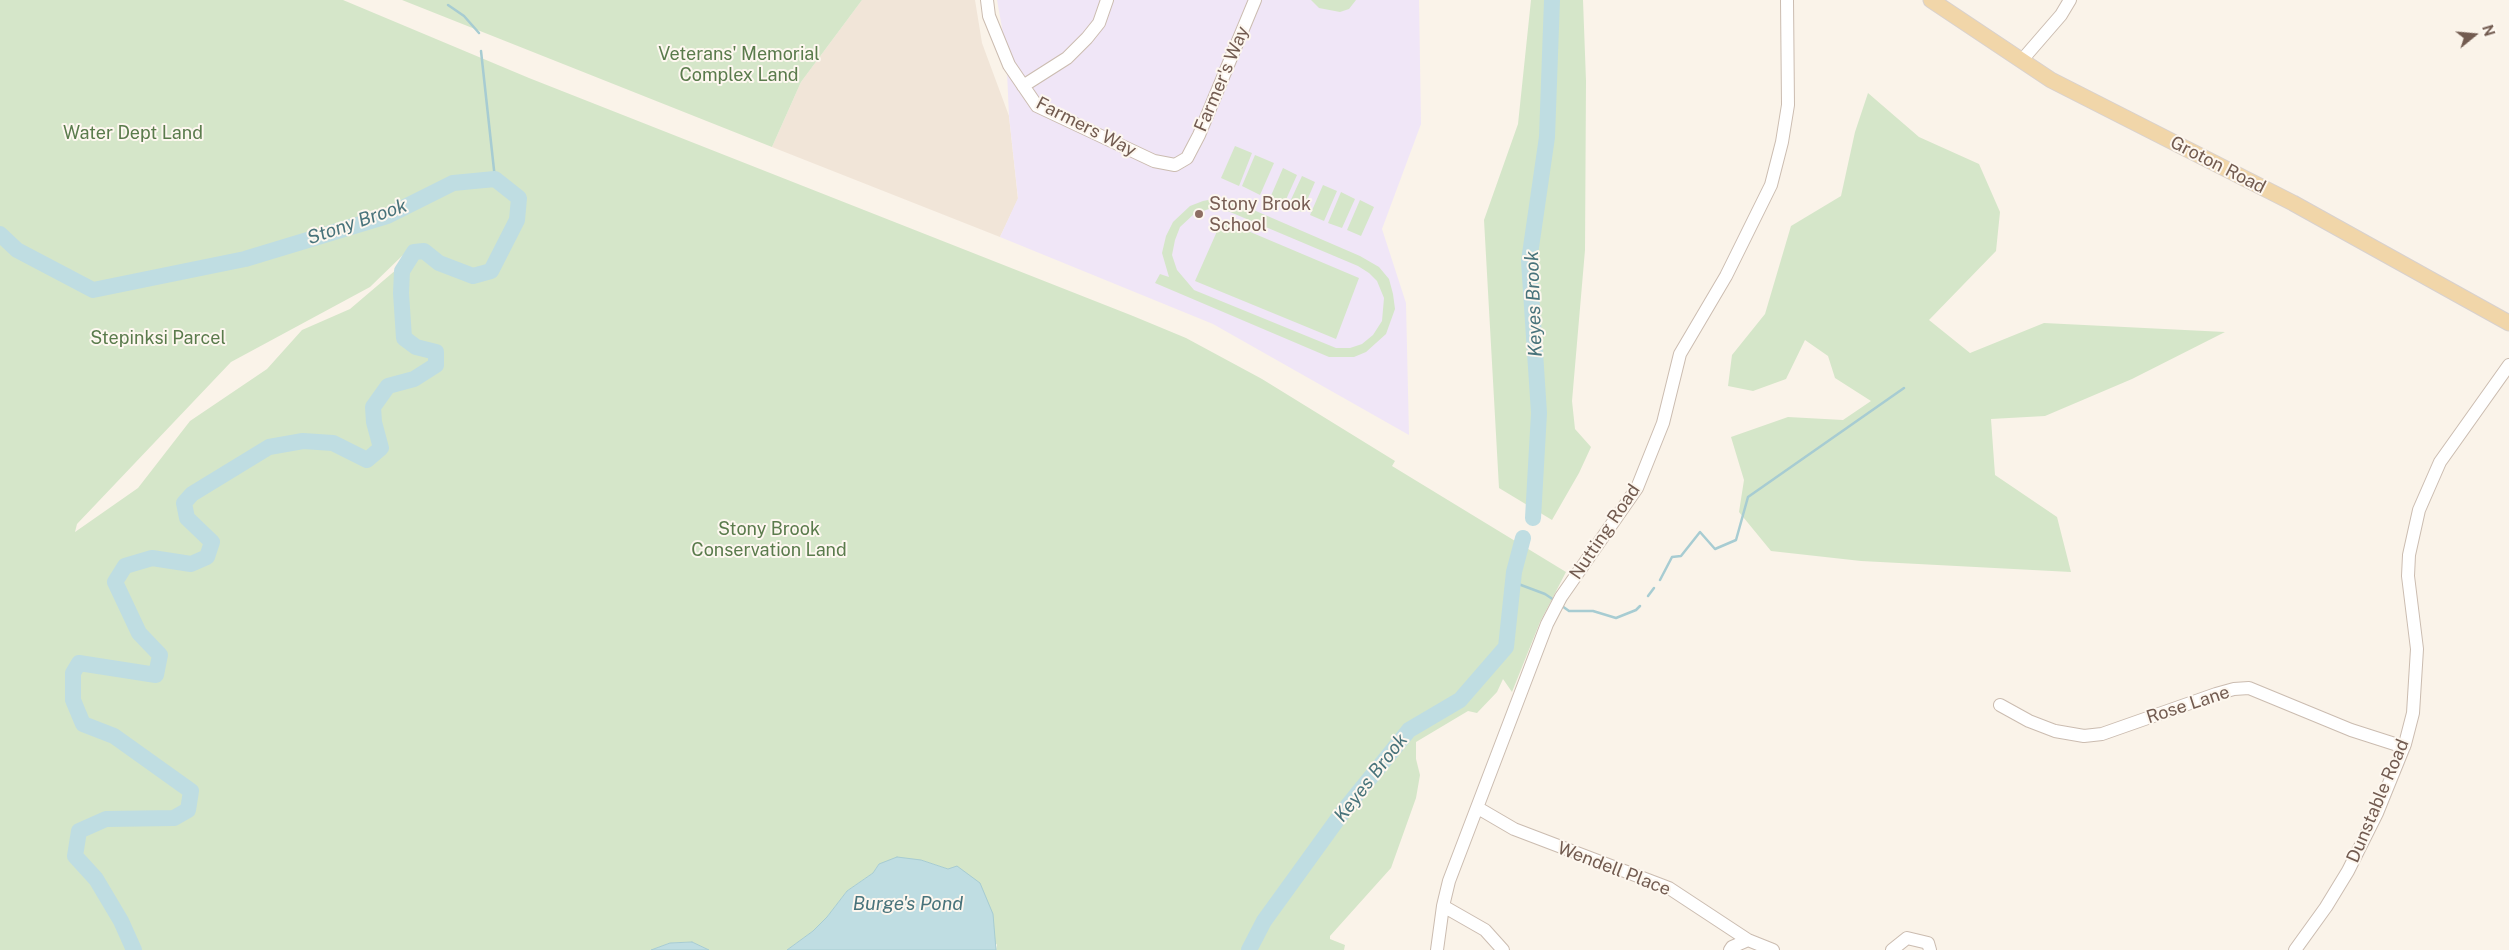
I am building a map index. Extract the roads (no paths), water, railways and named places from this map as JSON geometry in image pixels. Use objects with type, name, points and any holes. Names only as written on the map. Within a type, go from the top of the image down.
[{"type":"main road","name":"Groton Road","points":[[1931,0],[2066,88],[2293,203],[2509,323]]},
{"type":"street","name":"Farmers Way","points":[[987,0],[989,16],[1009,65],[1031,100],[1037,106],[1154,161],[1175,165],[1187,158]]},
{"type":"street","points":[[1023,86],[1067,58],[1081,44],[1099,23],[1107,0]]},
{"type":"street","name":"Farmer's Way","points":[[1187,158],[1199,135],[1256,0]]},
{"type":"street","name":"Nutting Road","points":[[1437,950],[1443,906],[1456,861],[1478,808],[1547,624],[1561,597],[1637,488],[1663,423],[1680,354],[1726,276],[1771,186],[1782,142],[1788,105],[1787,0]]},
{"type":"street","points":[[2022,60],[2061,15],[2070,0]]},
{"type":"street","name":"Dunstable Road","points":[[2295,950],[2326,907],[2348,871],[2377,813],[2404,747],[2413,713],[2417,670],[2417,649],[2408,576],[2410,548],[2419,510],[2440,462],[2499,382],[2509,365]]},
{"type":"street","name":"Rose Lane","points":[[2000,705],[2030,721],[2055,731],[2084,736],[2102,734],[2216,694],[2248,688],[2261,691],[2299,710],[2351,730],[2404,747]]},
{"type":"street","name":"Wendell Place","points":[[1478,808],[1514,829],[1669,888],[1748,940],[1773,950]]},
{"type":"street","points":[[1443,906],[1485,930],[1503,950]]},
{"type":"street","points":[[1892,950],[1907,938],[1928,943],[1930,950]]},
{"type":"street","points":[[1730,950],[1732,947],[1748,940]]},
{"type":"water","name":"Burge's Pond","points":[[897,857],[921,860],[948,869],[957,866],[980,883],[993,914],[996,950],[787,950],[813,931],[827,917],[847,891],[873,873],[879,864]]},
{"type":"water","points":[[692,942],[709,950],[651,950],[670,943]]},
{"type":"waterway","name":"Keyes Brook","points":[[1533,518],[1539,413],[1529,261],[1547,137],[1552,0]]},
{"type":"waterway","points":[[448,5],[464,16],[479,33]]},
{"type":"waterway","points":[[481,51],[495,179]]},
{"type":"waterway","name":"Stony Brook","points":[[0,234],[17,250],[93,290],[245,259],[387,216],[453,183],[495,179],[519,198],[517,220],[491,271],[473,276],[439,263],[424,251],[414,252],[402,271],[401,293],[404,338],[416,347],[436,352],[436,365],[414,379],[388,386],[373,407],[374,422],[381,448],[367,460],[333,443],[303,441],[269,447],[192,494],[184,503],[187,518],[212,542],[207,557],[191,564],[152,558],[125,566],[115,582],[139,633],[160,655],[156,675],[79,663],[73,673],[73,700],[83,724],[114,736],[191,791],[188,810],[174,818],[106,819],[79,831],[75,856],[96,879],[121,921],[134,950]]},
{"type":"waterway","points":[[1660,580],[1672,557],[1681,556],[1700,532],[1715,549],[1736,540],[1748,497],[1904,388]]},
{"type":"waterway","name":"Keyes Brook","points":[[1249,950],[1264,921],[1345,809],[1409,730],[1460,700],[1506,647],[1514,572],[1523,538]]},
{"type":"waterway","points":[[1513,582],[1545,594],[1554,600]]},
{"type":"waterway","points":[[1648,596],[1654,588]]},
{"type":"waterway","points":[[1562,606],[1569,611],[1593,611],[1616,618],[1636,610],[1640,606]]},
{"type":"place","name":"Stony Brook School","points":[[1199,214]]},
{"type":"park label","name":"Veterans' Memorial Complex Land","points":[[739,64]]},
{"type":"park label","name":"Water Dept Land","points":[[133,133]]},
{"type":"park label","name":"Stepinksi Parcel","points":[[158,338]]},
{"type":"park label","name":"Stony Brook Conservation Land","points":[[769,539]]}]
